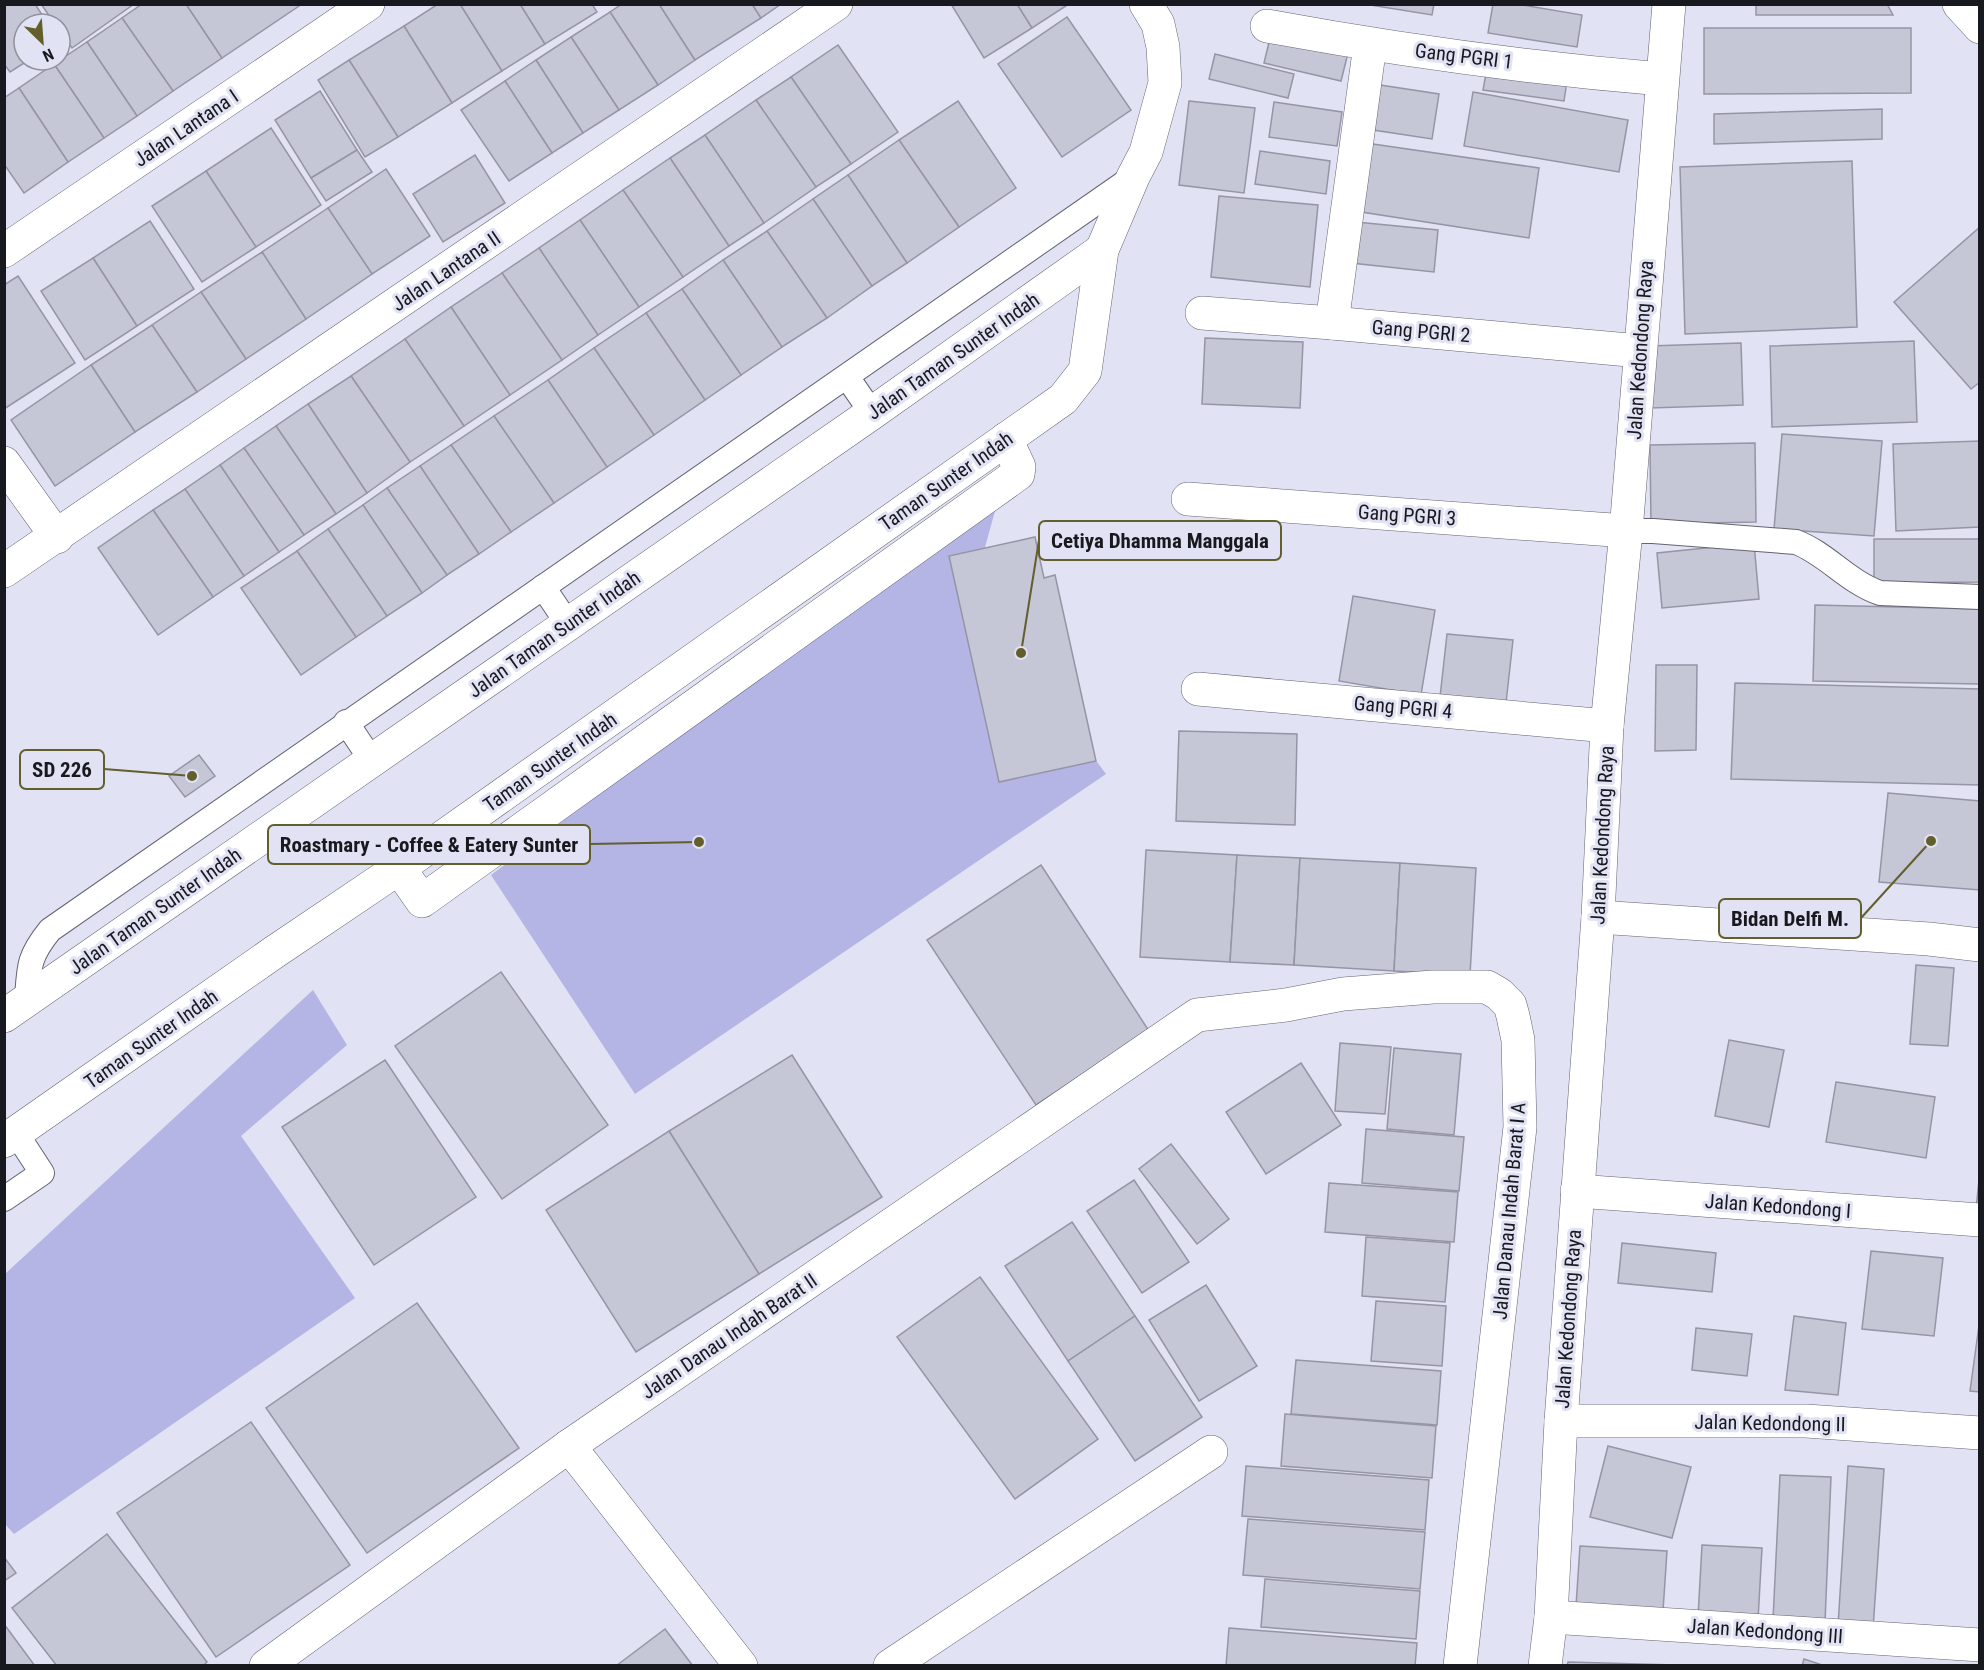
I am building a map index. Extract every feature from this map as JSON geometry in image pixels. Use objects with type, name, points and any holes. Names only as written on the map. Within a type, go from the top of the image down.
[{"type":"street","name":"Jalan Lantana I","points":[[4,251],[368,4]]},
{"type":"street","name":"Jalan Lantana II","points":[[4,571],[836,4]]},
{"type":"street","points":[[1102,250],[1146,152],[1165,84],[1163,47],[1158,24],[1146,4]]},
{"type":"street","name":"Jalan Kedondong Raya","points":[[1545,1665],[1551,1617],[1561,1420],[1598,917],[1607,726],[1626,531],[1669,4]]},
{"type":"street","points":[[1959,4],[1980,27]]},
{"type":"street","name":"Gang PGRI 1","points":[[1267,26],[1371,45],[1592,72],[1662,78]]},
{"type":"street","points":[[1332,323],[1371,45]]},
{"type":"street","name":"Taman Sunter Indah","points":[[10,1137],[399,868],[1063,399],[1085,371],[1102,250]]},
{"type":"street","name":"Jalan Taman Sunter Indah","points":[[16,1008],[872,413],[1102,250]]},
{"type":"street","name":"Gang PGRI 2","points":[[1202,313],[1640,351]]},
{"type":"street","points":[[4,463],[57,537]]},
{"type":"street","name":"Gang PGRI 3","points":[[1188,499],[1626,531]]},
{"type":"street","name":"Gang PGRI 4","points":[[1198,688],[1607,726]]},
{"type":"street","points":[[1598,917],[1929,939],[1980,945]]},
{"type":"street","name":"Jalan Danau Indah Barat I A","points":[[1197,1015],[1286,1005],[1342,994],[1433,987],[1487,987],[1499,994],[1510,1005],[1518,1040],[1520,1127],[1460,1665]]},
{"type":"street","name":"Jalan Danau Indah Barat II","points":[[266,1665],[569,1446],[1197,1015]]},
{"type":"street","name":"Jalan Kedondong I","points":[[1578,1191],[1980,1220]]},
{"type":"street","name":"Jalan Kedondong II","points":[[1561,1420],[1806,1421],[1980,1433]]},
{"type":"street","points":[[569,1446],[741,1665]]},
{"type":"street","points":[[890,1665],[1211,1452]]},
{"type":"street","name":"Jalan Kedondong III","points":[[1551,1617],[1927,1654],[1980,1645]]},
{"type":"lane","points":[[16,1008],[29,964],[37,946],[50,930],[346,722],[1133,177]]},
{"type":"lane","points":[[847,377],[872,413]]},
{"type":"lane","points":[[1626,531],[1796,542],[1817,552],[1866,588],[1880,592],[1980,597]]},
{"type":"lane","points":[[543,587],[568,624]]},
{"type":"lane","points":[[346,722],[372,760]]},
{"type":"lane","points":[[4,1199],[42,1173],[10,1137]]},
{"type":"shaded area","points":[[1000,493],[972,594],[1106,774],[635,1094],[491,875]]},
{"type":"shaded area","points":[[313,990],[347,1045],[241,1136],[355,1298],[14,1534],[4,1523],[5,1274]]},
{"type":"building","points":[[4,4],[35,4],[40,12],[12,12],[12,71],[10,72],[4,64]]},
{"type":"building","points":[[41,4],[134,4],[72,48],[72,12],[47,12]]},
{"type":"building","points":[[142,4],[186,4],[222,58],[173,91],[122,18]]},
{"type":"building","points":[[186,4],[298,4],[299,6],[222,58]]},
{"type":"building","points":[[438,4],[460,4],[502,71],[452,103],[404,26]]},
{"type":"building","points":[[460,4],[520,4],[545,44],[502,71]]},
{"type":"building","points":[[520,4],[592,4],[597,12],[545,44]]},
{"type":"building","points":[[622,4],[659,4],[695,60],[658,85],[610,12]]},
{"type":"building","points":[[659,4],[752,4],[761,18],[695,60]]},
{"type":"building","points":[[752,4],[781,4],[761,18]]},
{"type":"building","points":[[951,4],[1017,4],[1032,28],[984,58]]},
{"type":"building","points":[[1017,4],[1069,4],[1032,28]]},
{"type":"building","points":[[1364,4],[1434,4],[1432,15]]},
{"type":"building","points":[[1493,4],[1517,4],[1582,15],[1577,47],[1488,33]]},
{"type":"building","points":[[1756,4],[1887,4],[1893,15],[1756,15]]},
{"type":"building","points":[[610,12],[658,85],[619,110],[571,37]]},
{"type":"building","points":[[1067,17],[1131,110],[1062,157],[998,64]]},
{"type":"building","points":[[122,18],[173,91],[137,116],[87,42]]},
{"type":"building","points":[[404,26],[452,103],[398,137],[349,60]]},
{"type":"building","points":[[1704,28],[1911,28],[1911,93],[1704,94]]},
{"type":"building","points":[[1271,34],[1348,53],[1341,81],[1264,63]]},
{"type":"building","points":[[571,37],[619,110],[583,133],[536,60]]},
{"type":"building","points":[[87,42],[137,116],[104,138],[59,72],[72,72],[72,52]]},
{"type":"building","points":[[838,45],[898,132],[851,164],[791,77]]},
{"type":"building","points":[[1215,54],[1294,74],[1288,98],[1209,79]]},
{"type":"building","points":[[349,60],[398,137],[365,157],[318,80]]},
{"type":"building","points":[[536,60],[583,133],[552,153],[505,81]]},
{"type":"building","points":[[1488,62],[1568,74],[1564,101],[1483,90]]},
{"type":"building","points":[[42,72],[59,72],[104,138],[68,162],[19,88]]},
{"type":"building","points":[[791,77],[851,164],[816,187],[756,100]]},
{"type":"building","points":[[505,81],[552,153],[509,181],[461,110]]},
{"type":"building","points":[[1367,83],[1439,94],[1432,139],[1360,128]]},
{"type":"building","points":[[19,88],[68,162],[24,193],[4,164],[4,98]]},
{"type":"building","points":[[320,91],[357,150],[311,178],[275,120]]},
{"type":"building","points":[[1473,92],[1628,120],[1619,172],[1464,146]]},
{"type":"building","points":[[756,100],[816,187],[764,223],[705,135]]},
{"type":"building","points":[[958,101],[1016,188],[959,227],[899,140]]},
{"type":"building","points":[[1189,101],[1255,108],[1244,193],[1179,185]]},
{"type":"building","points":[[1274,102],[1342,112],[1337,146],[1269,137]]},
{"type":"building","points":[[1882,109],[1882,139],[1714,144],[1714,114]]},
{"type":"building","points":[[271,128],[321,205],[256,247],[206,171]]},
{"type":"building","points":[[705,135],[764,223],[729,246],[670,158]]},
{"type":"building","points":[[899,140],[959,227],[907,263],[848,175]]},
{"type":"building","points":[[1366,143],[1539,168],[1529,238],[1355,211]]},
{"type":"building","points":[[357,150],[372,172],[326,201],[311,178]]},
{"type":"building","points":[[1260,151],[1330,161],[1326,194],[1255,184]]},
{"type":"building","points":[[475,155],[505,203],[443,242],[413,194]]},
{"type":"building","points":[[670,158],[729,246],[683,277],[623,190]]},
{"type":"building","points":[[1852,161],[1857,327],[1685,334],[1680,167]]},
{"type":"building","points":[[386,169],[430,236],[372,274],[328,208]]},
{"type":"building","points":[[206,171],[256,247],[202,282],[152,206]]},
{"type":"building","points":[[848,175],[907,263],[872,286],[813,199]]},
{"type":"building","points":[[623,190],[683,277],[639,307],[580,220]]},
{"type":"building","points":[[1219,196],[1318,205],[1310,287],[1211,277]]},
{"type":"building","points":[[813,199],[872,286],[827,318],[767,231]]},
{"type":"building","points":[[328,208],[372,274],[306,319],[262,252]]},
{"type":"building","points":[[580,220],[639,307],[598,335],[539,248]]},
{"type":"building","points":[[150,221],[194,289],[137,326],[93,258]]},
{"type":"building","points":[[1356,222],[1438,230],[1434,272],[1351,263]]},
{"type":"building","points":[[1980,227],[1980,382],[1971,389],[1894,302]]},
{"type":"building","points":[[767,231],[827,318],[782,347],[723,260]]},
{"type":"building","points":[[539,248],[598,335],[562,360],[502,273]]},
{"type":"building","points":[[262,252],[306,319],[246,359],[201,292]]},
{"type":"building","points":[[93,258],[137,326],[85,360],[41,291]]},
{"type":"building","points":[[723,260],[782,347],[741,375],[682,289]]},
{"type":"building","points":[[502,273],[562,360],[510,395],[451,307]]},
{"type":"building","points":[[18,276],[75,363],[4,409],[4,285]]},
{"type":"building","points":[[682,289],[741,375],[705,400],[646,313]]},
{"type":"building","points":[[201,292],[246,359],[197,392],[152,325]]},
{"type":"building","points":[[451,307],[510,395],[464,426],[405,339]]},
{"type":"building","points":[[646,313],[705,400],[654,435],[594,348]]},
{"type":"building","points":[[152,325],[197,392],[135,432],[91,365]]},
{"type":"building","points":[[1205,338],[1303,342],[1300,408],[1202,404]]},
{"type":"building","points":[[405,339],[464,426],[410,462],[351,376]]},
{"type":"building","points":[[1914,341],[1917,422],[1772,427],[1770,346]]},
{"type":"building","points":[[1741,343],[1743,405],[1650,408],[1649,346]]},
{"type":"building","points":[[594,348],[654,435],[607,467],[548,380]]},
{"type":"building","points":[[91,365],[135,432],[55,486],[11,420]]},
{"type":"building","points":[[351,376],[410,462],[367,493],[308,404]]},
{"type":"building","points":[[548,380],[607,467],[554,503],[494,416]]},
{"type":"building","points":[[308,404],[367,493],[336,514],[276,426]]},
{"type":"building","points":[[494,416],[554,503],[511,532],[451,445]]},
{"type":"building","points":[[276,426],[336,514],[304,535],[244,448]]},
{"type":"building","points":[[1782,434],[1882,441],[1874,536],[1774,529]]},
{"type":"building","points":[[1980,441],[1980,527],[1896,531],[1893,444]]},
{"type":"building","points":[[1755,443],[1756,522],[1651,524],[1650,445]]},
{"type":"building","points":[[451,445],[511,532],[479,554],[420,466]]},
{"type":"building","points":[[244,448],[304,535],[279,552],[220,465]]},
{"type":"building","points":[[220,465],[279,552],[244,576],[185,489]]},
{"type":"building","points":[[420,466],[479,554],[447,575],[387,488]]},
{"type":"building","points":[[387,488],[447,575],[422,593],[363,505]]},
{"type":"building","points":[[185,489],[244,576],[213,597],[153,510]]},
{"type":"building","points":[[363,505],[422,593],[387,616],[328,529]]},
{"type":"building","points":[[153,510],[213,597],[158,635],[98,548]]},
{"type":"building","points":[[328,529],[387,616],[356,637],[297,551]]},
{"type":"building","points":[[1035,537],[1044,578],[1055,575],[1096,761],[999,782],[949,556]]},
{"type":"building","points":[[1874,539],[1980,539],[1980,582],[1874,583]]},
{"type":"building","points":[[1754,543],[1759,599],[1662,608],[1657,553]]},
{"type":"building","points":[[297,551],[356,637],[301,675],[241,588]]},
{"type":"building","points":[[1353,596],[1435,610],[1421,695],[1339,681]]},
{"type":"building","points":[[1815,605],[1980,609],[1980,684],[1813,681]]},
{"type":"building","points":[[1447,634],[1513,640],[1506,703],[1440,697]]},
{"type":"building","points":[[1656,665],[1697,665],[1696,750],[1655,751]]},
{"type":"building","points":[[1735,683],[1980,689],[1980,785],[1731,779]]},
{"type":"building","points":[[1179,731],[1297,734],[1295,825],[1176,821]]},
{"type":"building","points":[[199,755],[215,776],[185,797],[169,776]]},
{"type":"building","points":[[1888,793],[1980,801],[1980,890],[1879,882]]},
{"type":"building","points":[[1146,850],[1237,855],[1230,962],[1140,957]]},
{"type":"building","points":[[1237,855],[1300,858],[1294,965],[1230,962]]},
{"type":"building","points":[[1300,858],[1400,863],[1394,971],[1294,965]]},
{"type":"building","points":[[1400,863],[1476,868],[1470,975],[1394,971]]},
{"type":"building","points":[[1041,865],[1149,1031],[1036,1105],[927,940]]},
{"type":"building","points":[[1916,965],[1954,968],[1948,1046],[1910,1044]]},
{"type":"building","points":[[501,972],[608,1125],[502,1199],[395,1046]]},
{"type":"building","points":[[1729,1040],[1784,1050],[1769,1127],[1715,1116]]},
{"type":"building","points":[[1340,1043],[1391,1047],[1385,1114],[1335,1111]]},
{"type":"building","points":[[1394,1048],[1461,1054],[1454,1135],[1387,1129]]},
{"type":"building","points":[[792,1055],[882,1197],[759,1274],[669,1131]]},
{"type":"building","points":[[385,1060],[476,1197],[374,1265],[282,1127]]},
{"type":"building","points":[[1301,1063],[1341,1125],[1266,1174],[1226,1112]]},
{"type":"building","points":[[1836,1082],[1935,1097],[1926,1158],[1826,1142]]},
{"type":"building","points":[[1366,1129],[1464,1137],[1459,1191],[1362,1183]]},
{"type":"building","points":[[669,1131],[759,1274],[636,1352],[546,1210]]},
{"type":"building","points":[[1171,1144],[1229,1219],[1197,1244],[1139,1169]]},
{"type":"building","points":[[1980,1170],[1980,1209],[1976,1209]]},
{"type":"building","points":[[1134,1180],[1189,1262],[1142,1293],[1087,1211]]},
{"type":"building","points":[[1329,1183],[1458,1192],[1454,1242],[1325,1232]]},
{"type":"building","points":[[1072,1222],[1135,1316],[1068,1361],[1005,1266]]},
{"type":"building","points":[[1366,1237],[1450,1243],[1445,1302],[1362,1296]]},
{"type":"building","points":[[1622,1243],[1716,1253],[1712,1292],[1618,1283]]},
{"type":"building","points":[[1871,1251],[1943,1258],[1934,1336],[1862,1329]]},
{"type":"building","points":[[980,1277],[1098,1439],[1015,1499],[897,1337]]},
{"type":"building","points":[[1206,1285],[1257,1366],[1199,1401],[1149,1320]]},
{"type":"building","points":[[1376,1301],[1446,1306],[1442,1366],[1371,1361]]},
{"type":"building","points":[[417,1303],[519,1448],[367,1553],[266,1408]]},
{"type":"building","points":[[1135,1316],[1202,1417],[1135,1461],[1068,1361]]},
{"type":"building","points":[[1794,1316],[1846,1323],[1838,1395],[1785,1390]]},
{"type":"building","points":[[1980,1318],[1980,1392],[1970,1391]]},
{"type":"building","points":[[1696,1328],[1752,1334],[1747,1376],[1692,1370]]},
{"type":"building","points":[[1296,1360],[1441,1371],[1437,1425],[1291,1414]]},
{"type":"building","points":[[1285,1414],[1436,1426],[1432,1478],[1281,1466]]},
{"type":"building","points":[[251,1422],[350,1565],[216,1657],[117,1513]]},
{"type":"building","points":[[1608,1446],[1691,1467],[1672,1538],[1590,1517]]},
{"type":"building","points":[[1246,1466],[1429,1480],[1425,1530],[1242,1516]]},
{"type":"building","points":[[1848,1466],[1884,1469],[1873,1629],[1838,1626]]},
{"type":"building","points":[[1780,1475],[1831,1477],[1825,1622],[1773,1620]]},
{"type":"building","points":[[1248,1519],[1425,1532],[1420,1589],[1243,1575]]},
{"type":"building","points":[[107,1534],[207,1662],[203,1666],[57,1666],[12,1608]]},
{"type":"building","points":[[1702,1545],[1762,1548],[1758,1620],[1698,1617]]},
{"type":"building","points":[[1580,1546],[1667,1551],[1663,1611],[1576,1606]]},
{"type":"building","points":[[4,1557],[16,1573],[4,1581]]},
{"type":"building","points":[[1265,1579],[1420,1591],[1416,1639],[1261,1627]]},
{"type":"building","points":[[4,1624],[35,1666],[4,1666]]},
{"type":"building","points":[[1229,1628],[1417,1643],[1415,1666],[1226,1666]]},
{"type":"building","points":[[665,1629],[693,1666],[616,1666]]},
{"type":"building","points":[[1804,1659],[1825,1666],[1802,1666]]},
{"type":"building","points":[[1568,1662],[1676,1665],[1567,1666]]},
{"type":"place","name":"Cetiya Dhamma Manggala","points":[[1021,653]]},
{"type":"place","name":"SD 226","points":[[192,776]]},
{"type":"place","name":"Bidan Delfi M.","points":[[1931,841]]},
{"type":"place","name":"Roastmary - Coffee & Eatery Sunter","points":[[699,842]]}]
